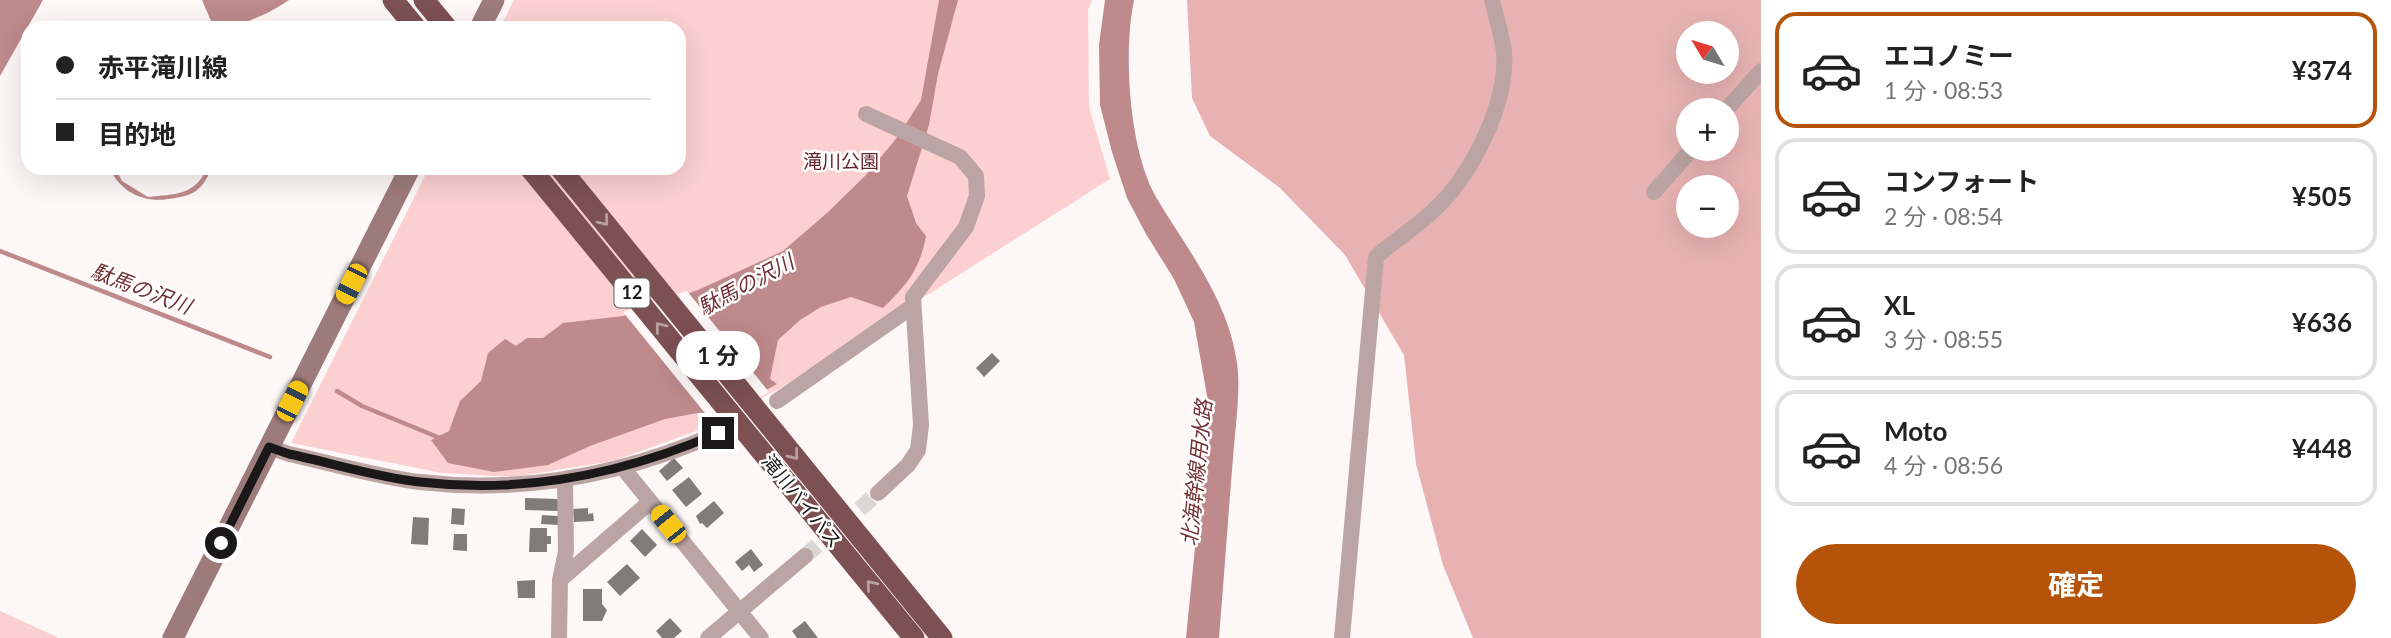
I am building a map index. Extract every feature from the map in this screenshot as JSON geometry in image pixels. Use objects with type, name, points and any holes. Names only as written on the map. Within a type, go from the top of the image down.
[{"type":"highway","points":[[393,0],[410,21]]},
{"type":"highway","points":[[424,0],[441,21]]},
{"type":"highway","name":"滝川バイパス","points":[[535,175],[726,425],[914,638]]},
{"type":"highway","name":"滝川バイパス","points":[[567,175],[943,638]]},
{"type":"main road","points":[[484,21],[494,0]]},
{"type":"main road","points":[[173,638],[406,175]]},
{"type":"street","points":[[1342,638],[1376,257],[1436,208],[1474,160],[1489,130],[1500,90],[1504,53],[1492,0]]},
{"type":"street","points":[[1737,98],[1761,71]]},
{"type":"street","points":[[866,114],[960,157],[976,176],[977,196],[966,227],[913,297],[921,425],[918,450],[908,465],[878,493]]},
{"type":"street","points":[[1654,192],[1681,161]]},
{"type":"street","points":[[777,401],[912,306]]},
{"type":"street","points":[[269,447],[289,454],[419,482],[483,485],[565,480],[623,468],[726,425]]},
{"type":"street","points":[[623,468],[761,638]]},
{"type":"street","points":[[559,638],[560,580],[566,551],[565,480]]},
{"type":"street","points":[[560,580],[650,502]]},
{"type":"street","points":[[708,638],[805,555]]},
{"type":"green space","name":"滝川公園","points":[[514,0],[1092,0],[1088,10],[1089,107],[1110,179],[779,389],[694,432],[613,461],[513,477],[442,473],[291,443],[425,175],[686,175],[686,21],[504,21]]},
{"type":"green space","points":[[0,611],[59,638],[0,638]]},
{"type":"shaded area","points":[[1187,0],[1761,0],[1761,638],[1473,638],[1443,565],[1416,464],[1404,355],[1345,255],[1280,188],[1210,136],[1192,98]]},
{"type":"water","points":[[0,0],[43,0],[31,21],[21,21],[21,39],[0,76]]},
{"type":"water","points":[[202,0],[289,0],[247,21],[211,21]]},
{"type":"water","points":[[939,0],[958,0],[938,74],[929,125],[907,196],[916,223],[926,236],[920,258],[911,276],[883,308],[851,297],[821,307],[800,320],[778,340],[770,379],[777,384],[710,421],[698,413],[665,419],[590,446],[548,465],[494,472],[448,463],[431,440],[449,431],[460,401],[481,381],[488,353],[505,339],[516,346],[527,338],[543,338],[563,323],[623,316],[698,290],[783,251],[827,213],[866,175],[899,135],[921,100]]},
{"type":"water","points":[[1105,0],[1134,0],[1129,73],[1134,128],[1140,154],[1156,197],[1216,297],[1232,340],[1237,363],[1237,410],[1219,638],[1186,638],[1209,407],[1194,322],[1174,279],[1127,198],[1112,152],[1100,105],[1099,45]]},
{"type":"water","points":[[114,175],[119,175],[122,181],[148,197],[183,192],[196,184],[203,175],[208,175],[194,192],[164,200],[136,195],[121,185]]},
{"type":"pier","points":[[687,291],[769,392],[713,423],[623,312]]},
{"type":"building","points":[[992,353],[1000,361],[984,377],[976,368]]},
{"type":"building","points":[[674,458],[683,468],[667,481],[659,471]]},
{"type":"building","points":[[689,477],[702,494],[686,507],[672,490]]},
{"type":"building","points":[[525,498],[559,499],[558,511],[525,510]]},
{"type":"building","points":[[714,501],[724,513],[707,528],[700,524],[696,516]]},
{"type":"building","points":[[452,508],[465,509],[464,525],[451,524]]},
{"type":"building","points":[[588,508],[588,514],[593,513],[594,521],[574,522],[573,509]]},
{"type":"building","points":[[542,515],[558,516],[558,525],[541,524]]},
{"type":"building","points":[[413,517],[429,518],[428,545],[411,544]]},
{"type":"building","points":[[530,528],[547,528],[551,544],[547,544],[547,552],[529,552]]},
{"type":"building","points":[[642,529],[657,545],[645,557],[630,541]]},
{"type":"building","points":[[454,534],[467,534],[467,551],[453,550]]},
{"type":"building","points":[[751,549],[763,565],[754,572],[749,565],[742,571],[735,562]]},
{"type":"building","points":[[627,564],[640,578],[620,596],[607,582]]},
{"type":"building","points":[[535,580],[535,598],[518,598],[517,581]]},
{"type":"building","points":[[583,589],[602,589],[602,604],[607,610],[602,621],[583,621]]},
{"type":"building","points":[[670,618],[682,631],[674,638],[662,638],[656,631]]},
{"type":"building","points":[[805,621],[818,638],[797,638],[792,631]]},
{"type":"waterway","name":"駄馬の沢川","points":[[0,251],[270,357]]},
{"type":"waterway","name":"駄馬の沢川","points":[[337,391],[362,406],[440,438]]},
{"type":"tunnel","points":[[805,556],[878,493]]},
{"type":"route","points":[[221,543],[269,447],[289,454],[419,482],[483,485],[565,480],[623,468],[718,433]]},
{"type":"water label","name":"北海幹線用水路","points":[[1197,473]]}]
